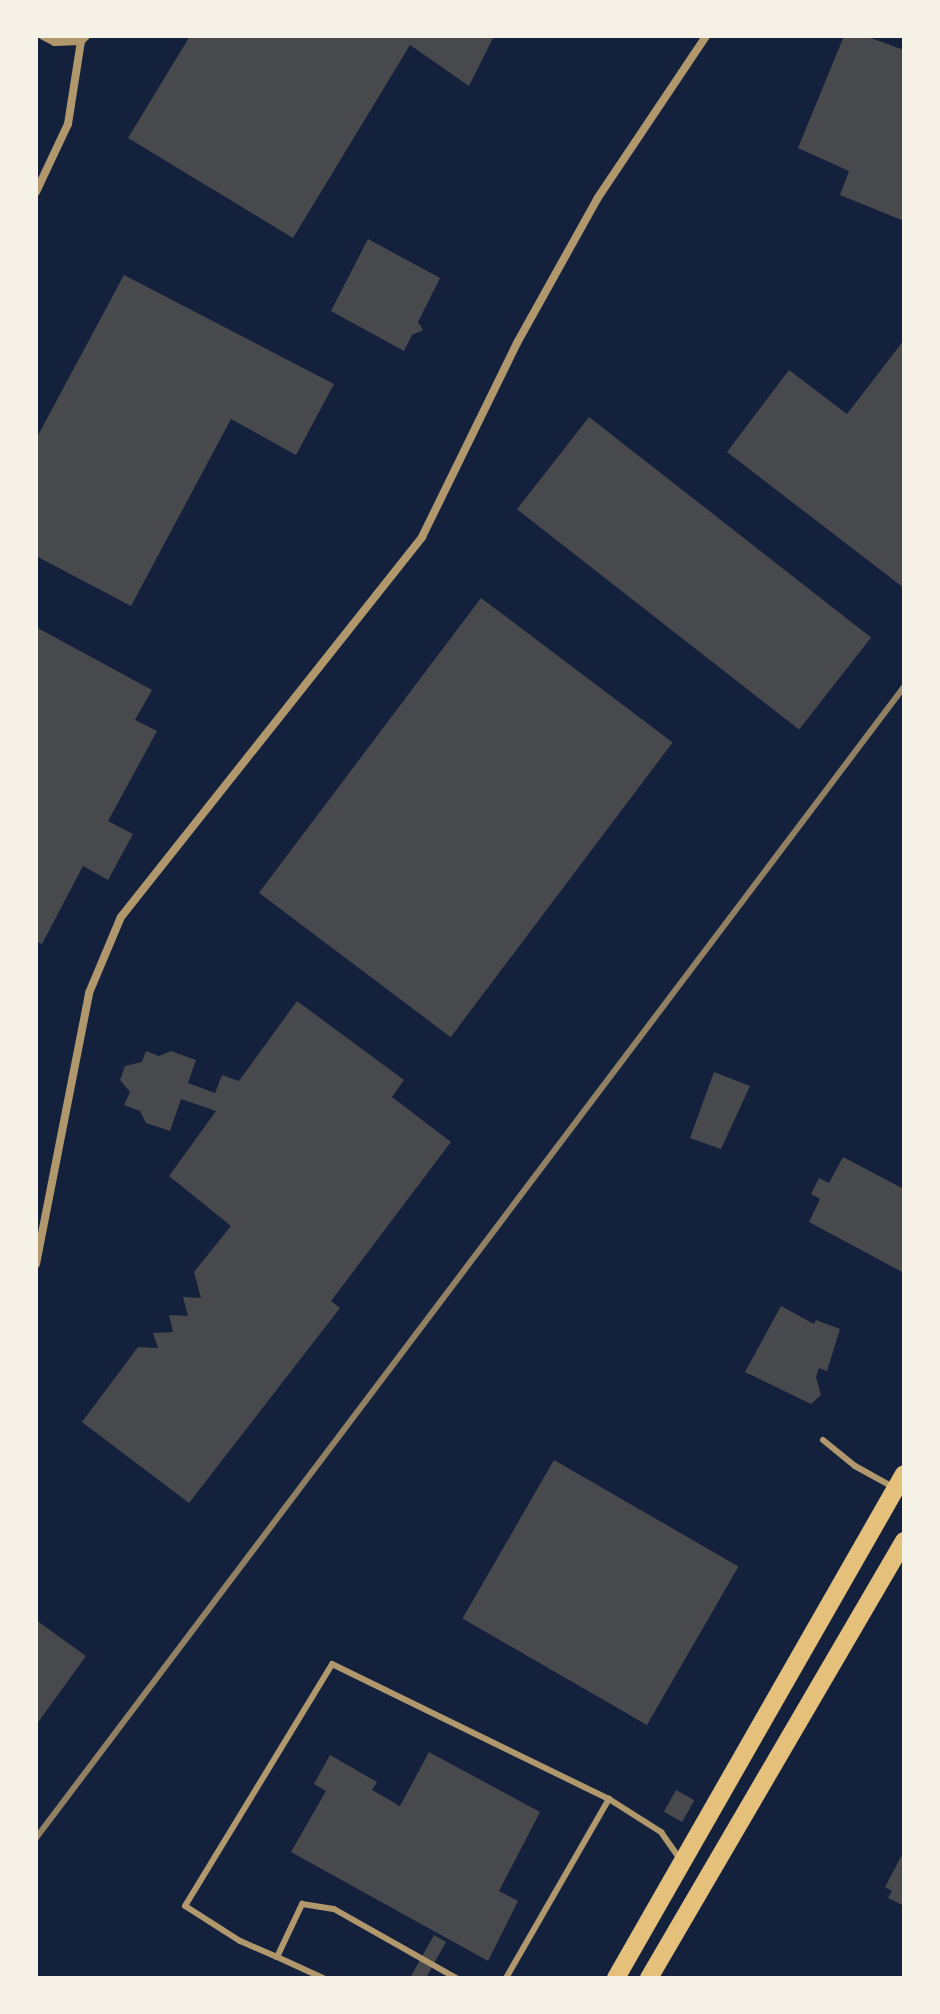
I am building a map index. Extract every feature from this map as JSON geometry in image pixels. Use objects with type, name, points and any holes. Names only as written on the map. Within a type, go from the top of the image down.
[{"type":"main road","points":[[616,1978],[901,1485]]},
{"type":"main road","points":[[649,1978],[904,1541]]},
{"type":"street","points":[[36,192],[68,124],[83,38],[55,42],[43,36]]},
{"type":"street","points":[[36,1264],[89,993],[121,917],[422,537],[517,343],[590,212],[706,36]]},
{"type":"lane","points":[[823,1440],[855,1466],[901,1485]]},
{"type":"lane","points":[[323,1978],[240,1941],[185,1906],[332,1664],[609,1799],[661,1832],[682,1862]]},
{"type":"lane","points":[[506,1978],[609,1799]]},
{"type":"lane","points":[[277,1957],[302,1904],[334,1909],[456,1978]]},
{"type":"building","points":[[190,36],[494,36],[469,86],[410,45],[293,238],[128,138]]},
{"type":"building","points":[[844,36],[865,36],[904,50],[904,221],[840,195],[849,171],[798,148]]},
{"type":"building","points":[[368,239],[440,278],[418,322],[423,330],[412,335],[404,351],[331,311]]},
{"type":"building","points":[[124,275],[334,384],[296,455],[231,419],[131,606],[36,556],[36,439]]},
{"type":"building","points":[[904,340],[904,588],[727,452],[789,370],[847,414]]},
{"type":"building","points":[[589,417],[871,637],[799,730],[517,509]]},
{"type":"building","points":[[481,598],[673,742],[451,1037],[259,893]]},
{"type":"building","points":[[36,627],[152,690],[135,720],[157,731],[108,821],[133,834],[108,880],[83,866],[42,944],[36,941]]},
{"type":"building","points":[[297,1001],[404,1080],[392,1097],[451,1142],[331,1301],[340,1308],[189,1503],[82,1422],[138,1347],[158,1348],[153,1333],[173,1332],[169,1315],[188,1316],[183,1297],[201,1298],[194,1272],[231,1226],[169,1176],[216,1111],[181,1099],[170,1131],[146,1123],[140,1111],[124,1105],[130,1092],[120,1080],[125,1066],[142,1062],[146,1051],[159,1056],[171,1051],[196,1060],[188,1083],[215,1093],[222,1075],[239,1081]]},
{"type":"building","points":[[714,1072],[750,1086],[721,1149],[690,1138]]},
{"type":"building","points":[[843,1157],[904,1189],[904,1273],[809,1222],[820,1199],[811,1194],[819,1178],[829,1183]]},
{"type":"building","points":[[781,1306],[814,1324],[816,1320],[840,1329],[827,1371],[819,1368],[816,1377],[821,1395],[811,1404],[745,1372]]},
{"type":"building","points":[[554,1460],[738,1566],[647,1725],[462,1618]]},
{"type":"building","points":[[36,1620],[86,1656],[36,1725]]},
{"type":"building","points":[[429,1752],[540,1812],[499,1891],[518,1901],[488,1961],[291,1852],[326,1791],[314,1784],[330,1755],[377,1782],[372,1790],[400,1806]]},
{"type":"building","points":[[676,1790],[694,1800],[682,1822],[664,1812]]},
{"type":"building","points":[[904,1851],[904,1906],[888,1898],[892,1891],[885,1887]]},
{"type":"building","points":[[434,1935],[446,1942],[426,1978],[410,1978]]},
{"type":"railway","points":[[36,1838],[904,687]]}]
